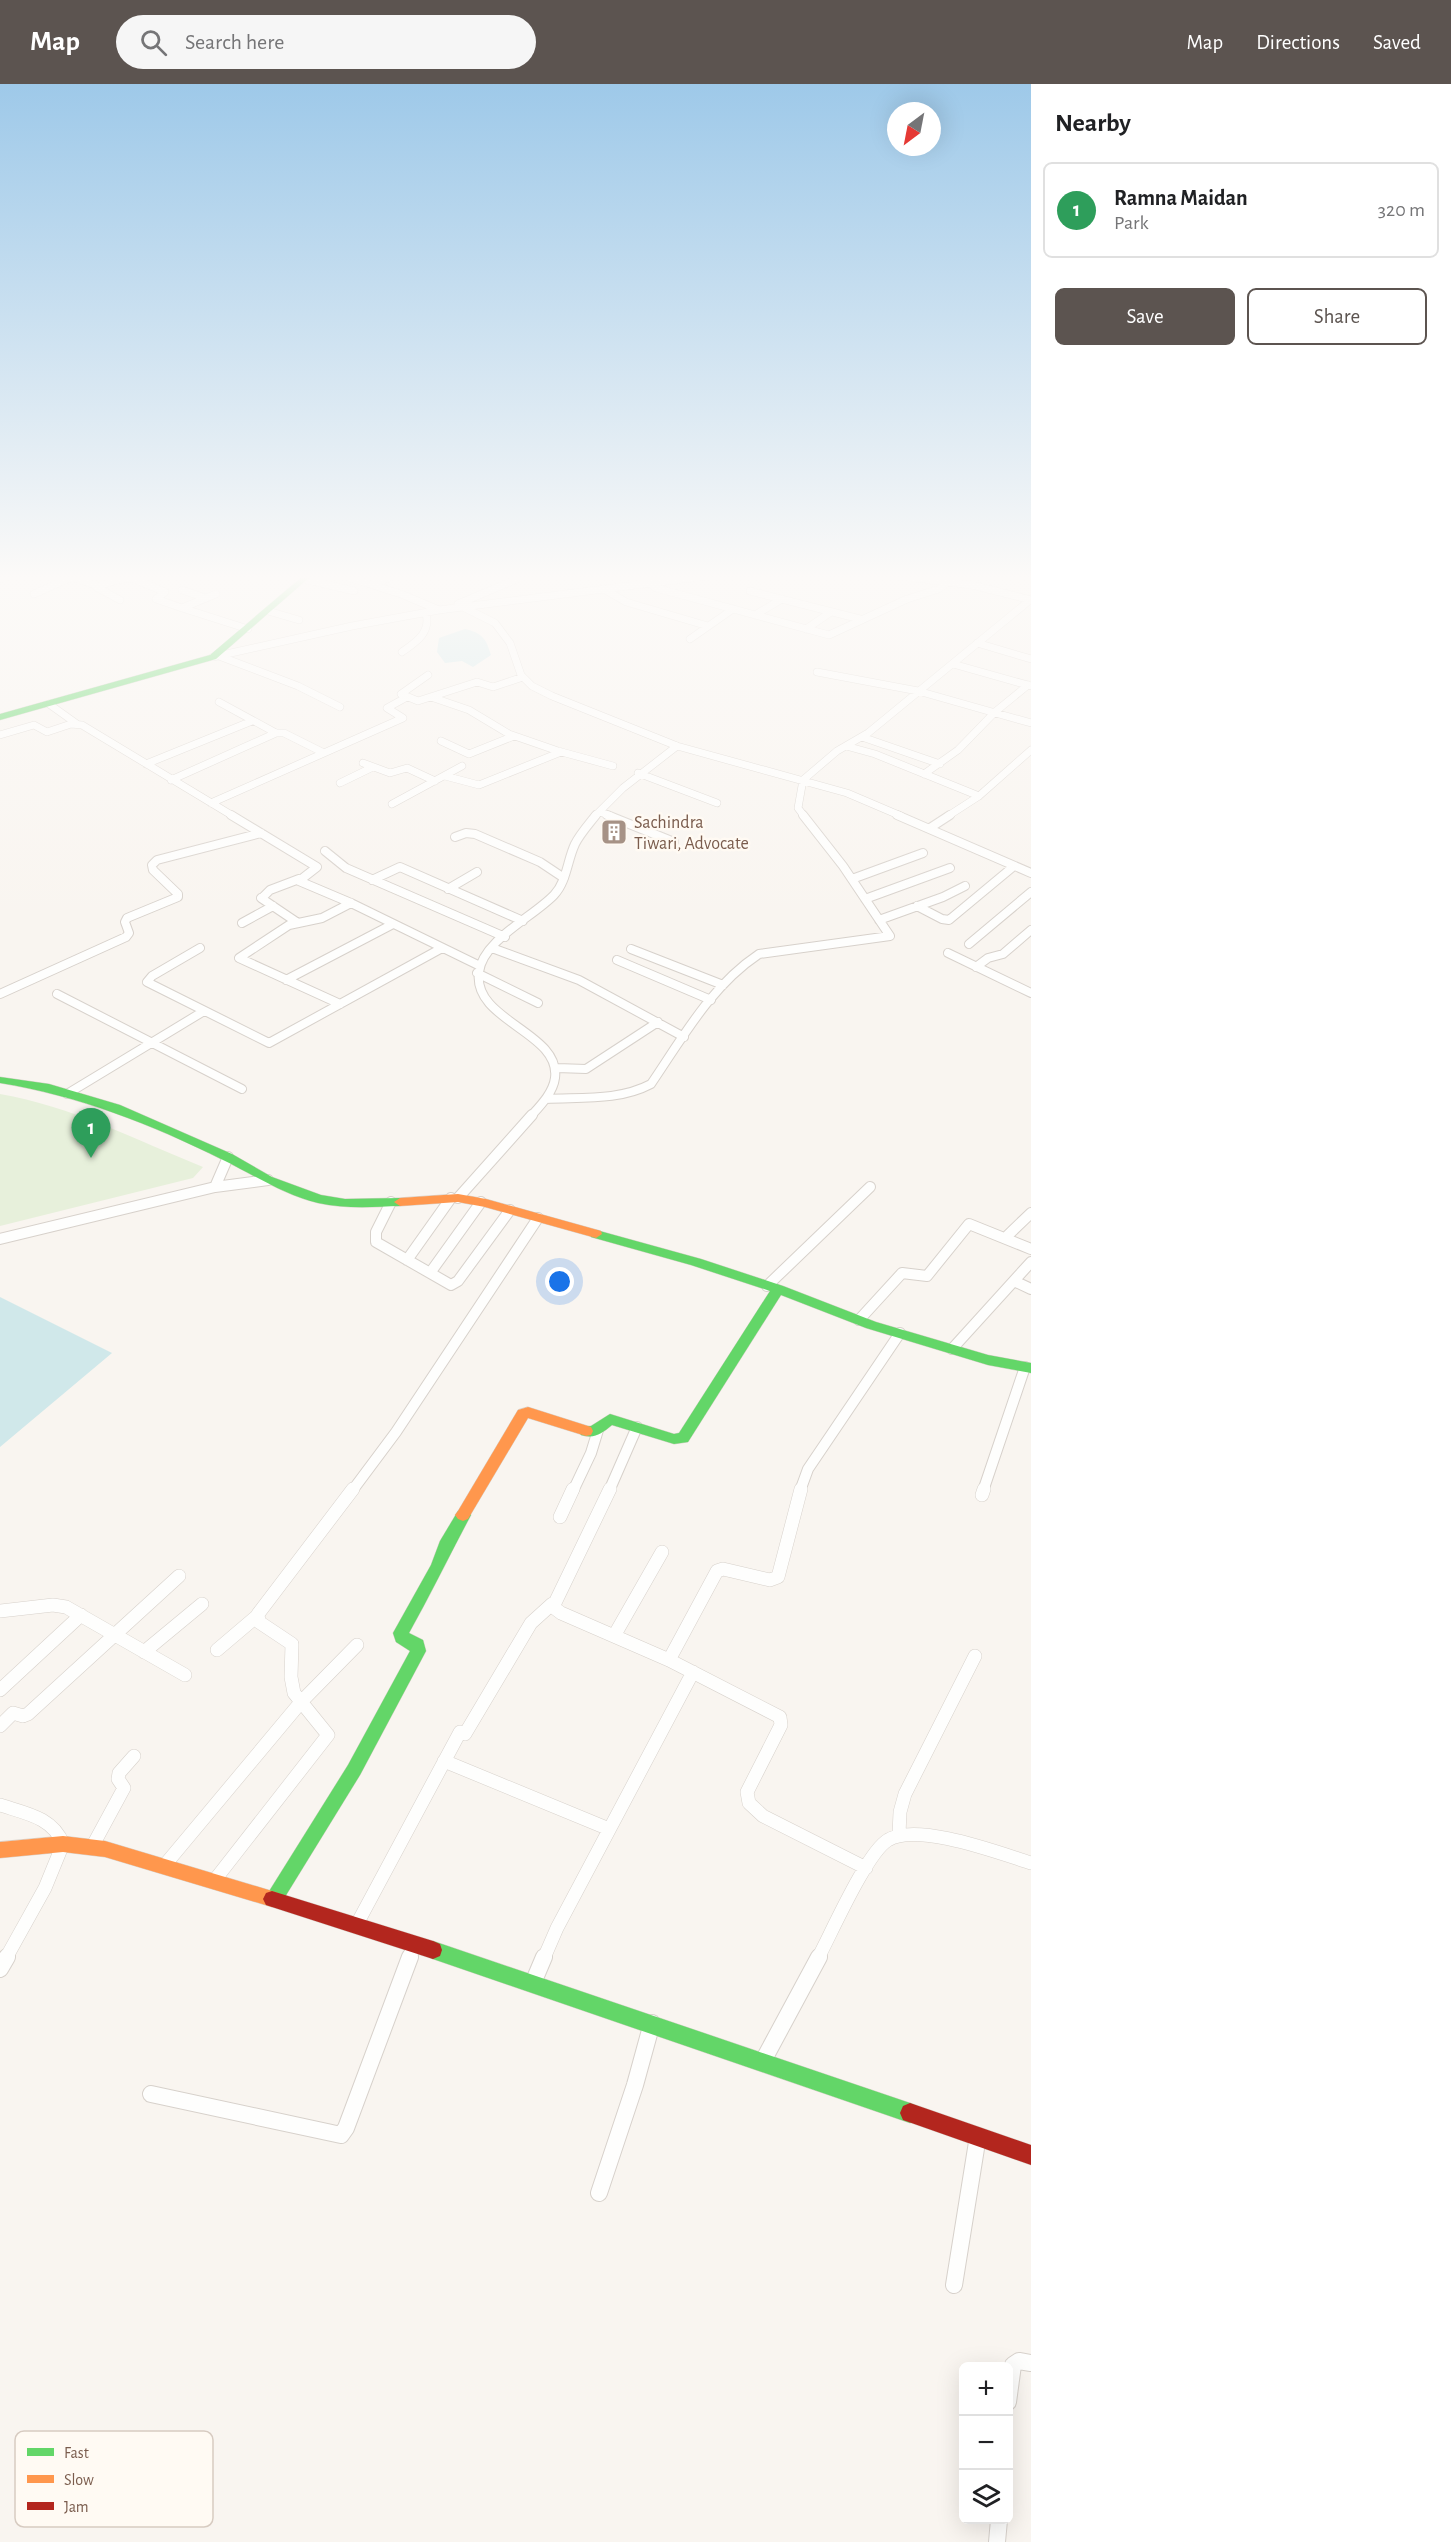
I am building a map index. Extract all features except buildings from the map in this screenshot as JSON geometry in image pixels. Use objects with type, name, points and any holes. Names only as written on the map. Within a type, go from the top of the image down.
[{"type":"street","points":[[0,717],[95,691]]},
{"type":"street","points":[[307,691],[340,707]]},
{"type":"street","points":[[405,691],[402,693],[416,702],[450,691]]},
{"type":"street","points":[[541,691],[677,746],[847,793],[1031,873]]},
{"type":"street","points":[[546,1099],[629,1094],[644,1089],[651,1084],[723,985],[745,962],[759,954],[890,936],[852,879],[798,808],[803,780],[846,746],[862,737],[918,691],[1031,723]]},
{"type":"street","points":[[924,774],[958,750],[995,712],[1024,691]]},
{"type":"street","points":[[431,697],[469,710],[514,736],[561,752],[613,765]]},
{"type":"street","points":[[211,803],[403,718],[387,708],[407,698]]},
{"type":"street","points":[[219,702],[276,733]]},
{"type":"street","points":[[49,704],[77,724],[317,867],[298,879],[270,890],[262,897],[298,923]]},
{"type":"street","points":[[146,765],[252,721]]},
{"type":"street","points":[[0,735],[33,725],[48,732],[77,724]]},
{"type":"street","points":[[171,780],[276,733],[284,732],[322,752]]},
{"type":"street","points":[[441,741],[469,754],[514,736]]},
{"type":"street","points":[[862,737],[940,764]]},
{"type":"street","points":[[407,1260],[454,1198],[546,1099],[556,1081],[557,1068],[544,1048],[499,1013],[482,995],[478,969],[492,948],[556,893],[564,878],[576,841],[600,812],[638,773],[677,746]]},
{"type":"street","points":[[846,746],[875,754],[979,795]]},
{"type":"street","points":[[930,828],[979,795],[1031,750]]},
{"type":"street","points":[[444,776],[479,784],[561,752]]},
{"type":"street","points":[[363,763],[390,773],[407,768],[435,781]]},
{"type":"street","points":[[392,804],[462,766]]},
{"type":"street","points":[[340,783],[374,767]]},
{"type":"street","points":[[638,773],[717,803]]},
{"type":"street","points":[[600,812],[674,842]]},
{"type":"street","points":[[0,994],[126,937],[129,933],[125,922],[127,918],[178,897],[178,894],[153,870],[152,865],[158,860],[261,833]]},
{"type":"street","points":[[455,837],[466,833],[475,834],[540,862],[564,878]]},
{"type":"street","points":[[325,851],[341,865],[372,880],[505,937]]},
{"type":"street","points":[[852,879],[923,853]]},
{"type":"street","points":[[917,906],[942,919],[949,920],[1014,866]]},
{"type":"street","points":[[372,880],[400,867],[523,921]]},
{"type":"street","points":[[865,899],[950,868]]},
{"type":"street","points":[[448,889],[477,872]]},
{"type":"street","points":[[298,879],[442,948],[537,1003]]},
{"type":"street","points":[[879,920],[965,886]]},
{"type":"street","points":[[969,944],[1031,892]]},
{"type":"street","points":[[340,1004],[239,958],[286,927],[322,918],[351,903]]},
{"type":"street","points":[[242,923],[273,906]]},
{"type":"street","points":[[286,980],[393,924]]},
{"type":"street","points":[[976,967],[988,958],[1003,954],[1031,930]]},
{"type":"street","points":[[200,948],[147,981],[269,1043],[442,948]]},
{"type":"street","points":[[492,948],[579,980],[684,1037]]},
{"type":"street","points":[[631,949],[723,985]]},
{"type":"street","points":[[948,953],[1027,991],[1031,981]]},
{"type":"street","points":[[617,960],[711,1000]]},
{"type":"street","points":[[57,994],[242,1089]]},
{"type":"street","points":[[68,1094],[204,1011]]},
{"type":"street","points":[[557,1068],[586,1069],[658,1023]]},
{"type":"street","points":[[0,1080],[68,1094],[116,1108],[228,1157],[268,1180],[319,1199],[345,1203],[454,1198],[482,1202],[696,1262],[859,1320],[988,1360],[1028,1367],[982,1496]]},
{"type":"street","points":[[215,1187],[228,1157]]},
{"type":"street","points":[[0,1239],[215,1187],[268,1180]]},
{"type":"street","points":[[560,1517],[591,1453],[598,1430],[608,1419],[674,1439],[683,1438],[772,1288],[870,1187]]},
{"type":"street","points":[[391,1202],[376,1232],[375,1239],[380,1245],[449,1285],[456,1284],[510,1210]]},
{"type":"street","points":[[430,1273],[482,1202]]},
{"type":"street","points":[[1005,1238],[1031,1213]]},
{"type":"street","points":[[217,1650],[257,1616],[396,1432],[538,1218]]},
{"type":"street","points":[[859,1320],[902,1273],[927,1276],[969,1224],[1031,1249]]},
{"type":"street","points":[[952,1349],[1031,1262]]},
{"type":"street","points":[[1014,1281],[1031,1289]]},
{"type":"street","points":[[669,1660],[717,1570],[723,1569],[770,1580],[778,1577],[798,1497],[808,1469],[900,1333]]},
{"type":"street","points":[[274,1899],[354,1770],[418,1651],[417,1645],[402,1637],[401,1633],[438,1566],[445,1545],[523,1414],[528,1412],[588,1432],[598,1430]]},
{"type":"street","points":[[357,1924],[444,1761],[531,1623],[552,1604],[596,1521],[637,1427]]},
{"type":"street","points":[[614,1636],[662,1552]]},
{"type":"street","points":[[0,1726],[13,1713],[23,1716],[28,1714],[179,1576]]},
{"type":"street","points":[[144,1652],[202,1604]]},
{"type":"street","points":[[552,1604],[557,1611],[669,1660],[782,1720],[747,1792],[750,1804],[763,1816],[866,1868]]},
{"type":"street","points":[[0,1611],[53,1605],[66,1607],[184,1675]]},
{"type":"street","points":[[0,1690],[81,1615]]},
{"type":"street","points":[[214,1881],[327,1738],[327,1731],[301,1702],[293,1687],[292,1644],[259,1622],[257,1616]]},
{"type":"street","points":[[164,1866],[301,1702],[357,1645]]},
{"type":"street","points":[[899,1834],[900,1812],[905,1794],[975,1656]]},
{"type":"street","points":[[533,1983],[557,1928],[693,1672]]},
{"type":"street","points":[[92,1847],[124,1788],[118,1773],[134,1756]]},
{"type":"street","points":[[444,1761],[609,1829]]},
{"type":"street","points":[[0,1805],[46,1821],[59,1833],[63,1844],[45,1888],[0,1969]]},
{"type":"street","points":[[763,2061],[866,1868],[887,1840],[899,1834],[935,1837],[1031,1863]]},
{"type":"street","points":[[0,1850],[63,1844],[92,1847],[164,1866],[415,1943],[1031,2155]]},
{"type":"street","points":[[151,2094],[341,2135],[346,2128],[415,1943]]},
{"type":"street","points":[[599,2193],[635,2085],[652,2023]]},
{"type":"street","points":[[954,2285],[978,2136]]},
{"type":"street","points":[[1013,2365],[1019,2361],[1031,2363]]},
{"type":"street","points":[[997,2542],[999,2524]]},
{"type":"green space","points":[[0,1094],[26,1099],[78,1115],[203,1167],[193,1178],[0,1226]]},
{"type":"water","points":[[0,1297],[112,1353],[0,1447]]},
{"type":"traffic: fast","points":[[0,717],[93,691]]},
{"type":"traffic: fast","points":[[0,1080],[49,1088],[116,1108],[228,1157],[268,1180],[319,1199],[345,1203],[400,1202]]},
{"type":"traffic: fast","points":[[596,1234],[696,1262],[804,1298],[871,1325],[988,1360],[1031,1368]]},
{"type":"traffic: fast","points":[[586,1431],[594,1432],[610,1419],[674,1439],[683,1438],[778,1289]]},
{"type":"traffic: fast","points":[[274,1899],[354,1770],[418,1651],[417,1645],[402,1637],[401,1633],[438,1566],[445,1545],[463,1515]]},
{"type":"traffic: fast","points":[[433,1950],[910,2113]]},
{"type":"traffic: slow","points":[[400,1202],[458,1198],[486,1203],[596,1234]]},
{"type":"traffic: slow","points":[[463,1515],[523,1414],[528,1412],[586,1431]]},
{"type":"traffic: slow","points":[[0,1850],[63,1844],[105,1849],[272,1899]]},
{"type":"traffic: jam","points":[[272,1899],[433,1950]]},
{"type":"traffic: jam","points":[[910,2113],[1031,2155]]},
{"type":"place","name":"Sachindra Tiwari, Advocate","points":[[614,832]]},
{"type":"place","name":"Ramna Maidan","points":[[91,1158]]}]
